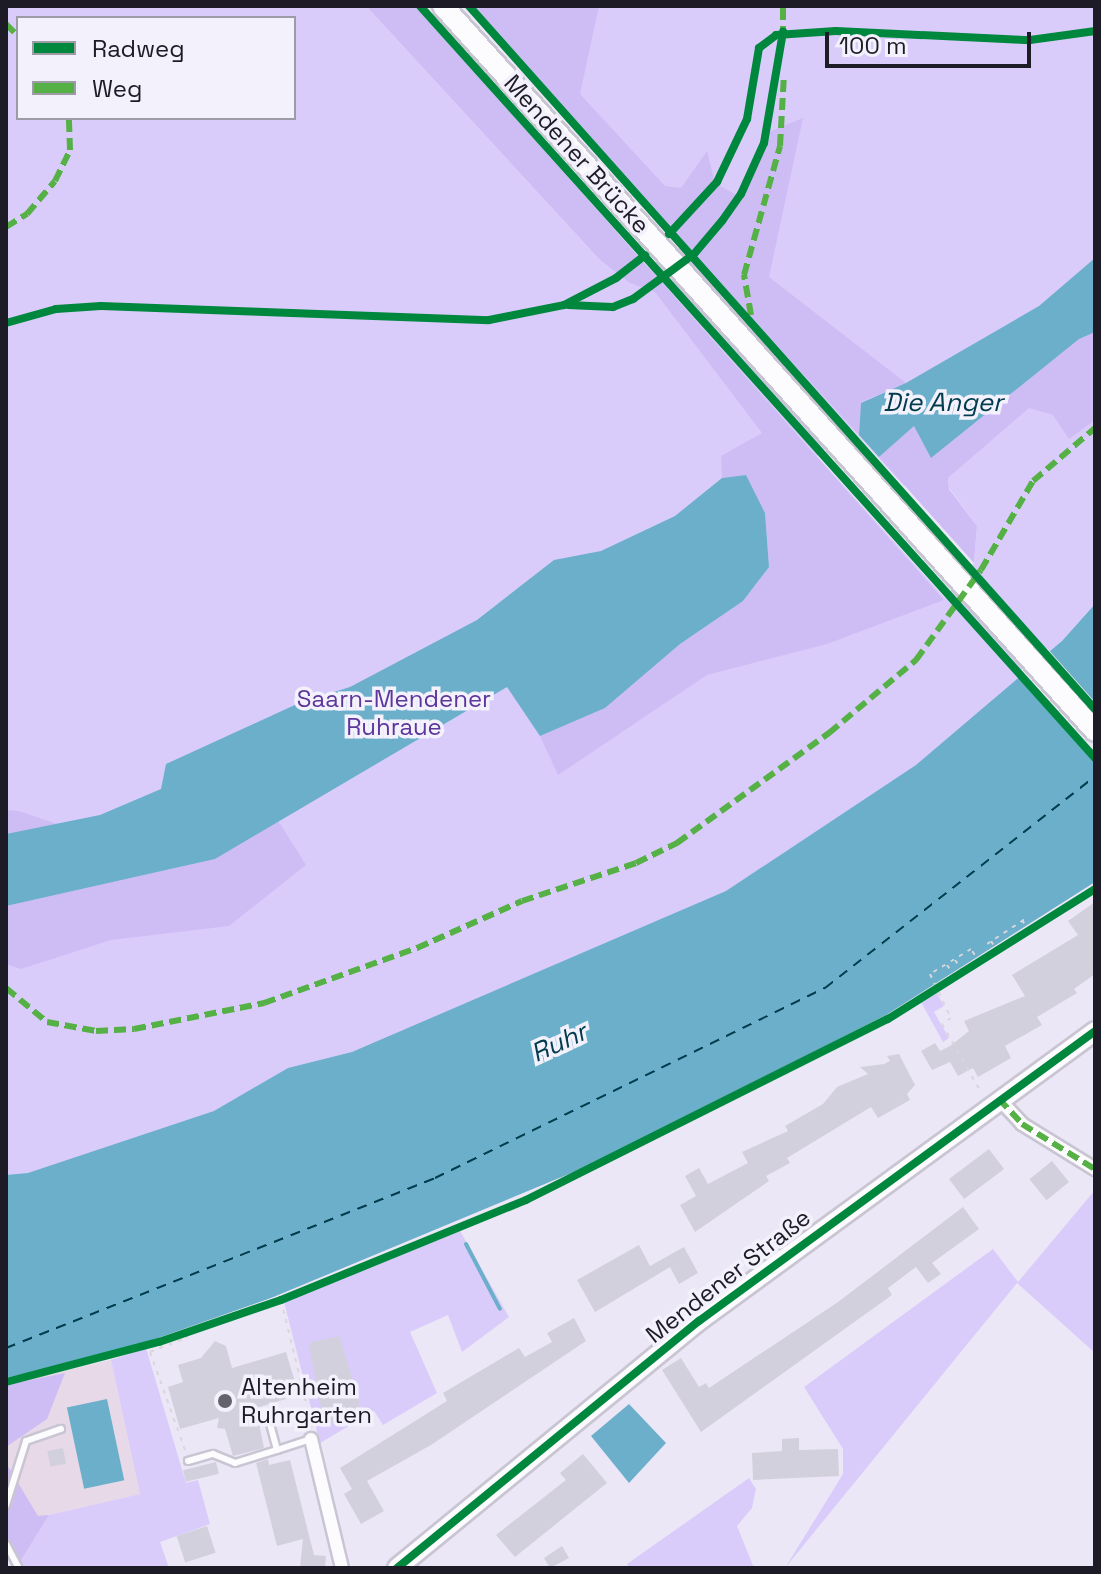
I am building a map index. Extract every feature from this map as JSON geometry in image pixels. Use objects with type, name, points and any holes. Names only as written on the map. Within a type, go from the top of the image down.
[{"type":"main road","name":"Mendener Brücke","points":[[443,6],[1095,731]]},
{"type":"main road","name":"Mendener Straße","points":[[402,1567],[699,1321],[1095,1031]]},
{"type":"street","points":[[999,1099],[1022,1124],[1095,1169]]},
{"type":"street","points":[[311,1439],[342,1568]]},
{"type":"lane","points":[[269,1420],[277,1450]]},
{"type":"lane","points":[[6,1505],[26,1441],[61,1429]]},
{"type":"lane","points":[[188,1461],[213,1454],[235,1463],[311,1439]]},
{"type":"lane","points":[[6,1544],[19,1568]]},
{"type":"path","points":[[987,944],[1024,920],[1030,932]]},
{"type":"path","points":[[991,941],[998,952]]},
{"type":"path","points":[[980,963],[971,949],[930,974],[951,1018],[942,1024],[981,1092]]},
{"type":"path","points":[[955,959],[964,973]]},
{"type":"path","points":[[946,964],[956,978]]},
{"type":"path","points":[[281,1300],[313,1425],[311,1439]]},
{"type":"path","points":[[186,1332],[187,1338],[150,1352],[188,1461]]},
{"type":"shaded area","points":[[366,6],[416,6],[944,600],[827,644],[707,675],[558,775],[540,736],[605,708],[680,644],[743,601],[769,567],[765,513],[746,475],[722,478],[721,456],[762,433],[655,292],[630,283],[600,260]]},
{"type":"shaded area","points":[[465,6],[599,6],[580,94],[665,186],[681,188],[707,151],[715,183],[742,198],[769,132],[803,118],[769,277],[906,383],[861,402],[859,435]]},
{"type":"shaded area","points":[[1095,332],[1095,420],[1069,439],[1053,415],[1029,408],[948,478],[949,489],[977,526],[974,563],[879,457],[914,426],[932,457],[1079,339]]},
{"type":"shaded area","points":[[6,810],[19,811],[57,824],[6,834]]},
{"type":"shaded area","points":[[277,819],[306,865],[229,926],[111,940],[21,969],[6,964],[6,906],[215,859]]},
{"type":"shaded area","points":[[111,1360],[140,1494],[49,1515],[20,1562],[6,1542],[6,1385]]},
{"type":"shaded area","points":[[65,1373],[47,1419],[6,1447],[6,1385]]},
{"type":"shaded area","points":[[6,1463],[38,1516],[49,1515],[20,1562],[6,1542]]},
{"type":"green space","name":"Saarn-Mendener Ruhraue","points":[[6,6],[366,6],[600,260],[627,280],[689,241],[476,6],[1095,6],[1095,604],[1062,641],[1095,765],[6,1269]],"holes":[[[1018,416],[948,478],[949,488],[977,526],[974,563],[945,598],[817,456],[851,428],[904,486],[947,469]]]},
{"type":"green space","points":[[937,993],[944,1006],[934,1012],[949,1038],[943,1042],[921,1002]]},
{"type":"green space","points":[[1095,1190],[1095,1353],[1017,1283],[785,1568],[843,1474],[843,1449],[804,1387],[993,1249],[1018,1282]]},
{"type":"green space","points":[[460,1231],[509,1317],[462,1352],[448,1315],[410,1332],[437,1393],[383,1425],[374,1411],[320,1443],[284,1302]]},
{"type":"green space","points":[[146,1348],[186,1483],[198,1480],[210,1524],[160,1542],[169,1568],[24,1568],[20,1562],[49,1515],[140,1494],[111,1360]]},
{"type":"green space","points":[[749,1478],[756,1489],[752,1508],[737,1526],[754,1568],[630,1568],[627,1564]]},
{"type":"water","name":"Die Anger","points":[[1095,258],[1095,332],[1079,339],[931,458],[914,426],[879,457],[859,435],[861,403],[906,383],[1039,306]]},
{"type":"water","points":[[746,475],[765,513],[769,567],[743,601],[680,644],[605,708],[540,736],[507,687],[215,859],[6,906],[6,834],[100,815],[161,789],[166,764],[299,703],[350,687],[477,620],[554,560],[601,551],[675,516],[722,478]]},
{"type":"water","name":"Ruhr","points":[[1095,604],[1095,882],[886,1015],[593,1164],[271,1298],[127,1349],[6,1378],[6,1175],[28,1173],[214,1111],[288,1068],[352,1052],[726,891],[916,765],[1062,641]]},
{"type":"water","points":[[107,1399],[124,1480],[84,1489],[67,1408]]},
{"type":"water","points":[[629,1404],[666,1443],[629,1483],[591,1436]]},
{"type":"pier","points":[[1047,648],[1095,702],[1095,762],[1016,674]]},
{"type":"building","points":[[1095,902],[1095,974],[1074,989],[1077,993],[1037,1017],[1042,1025],[1005,1046],[1011,1058],[978,1077],[973,1068],[958,1076],[950,1062],[932,1070],[921,1051],[935,1043],[940,1051],[950,1046],[969,1031],[964,1021],[1025,996],[1012,975],[1078,935],[1068,921]]},
{"type":"building","points":[[899,1054],[915,1085],[907,1094],[910,1100],[878,1118],[871,1107],[787,1158],[790,1163],[766,1176],[769,1181],[695,1232],[680,1205],[696,1196],[685,1176],[699,1168],[708,1184],[748,1163],[742,1152],[788,1131],[785,1126],[823,1104],[837,1087],[868,1074],[860,1067],[884,1064],[890,1061],[887,1056]]},
{"type":"building","points":[[989,1149],[1004,1169],[964,1199],[949,1179]]},
{"type":"building","points":[[1052,1161],[1069,1182],[1046,1200],[1029,1179]]},
{"type":"building","points":[[963,1207],[979,1229],[932,1263],[941,1274],[928,1283],[916,1267],[888,1288],[892,1295],[701,1432],[662,1370],[681,1358],[699,1387],[706,1383],[709,1388],[838,1302]]},
{"type":"building","points":[[639,1245],[650,1266],[684,1247],[698,1273],[679,1284],[670,1267],[595,1312],[577,1280]]},
{"type":"building","points":[[574,1318],[586,1341],[431,1445],[367,1481],[384,1511],[361,1524],[344,1494],[352,1489],[340,1468],[447,1401],[443,1393],[519,1348],[525,1357],[552,1342],[547,1333]]},
{"type":"building","points":[[339,1336],[359,1401],[358,1412],[329,1424],[319,1401],[309,1343]]},
{"type":"building","name":"Altenheim Ruhrgarten","points":[[215,1341],[226,1346],[232,1368],[286,1352],[299,1395],[256,1408],[264,1448],[233,1456],[225,1429],[217,1428],[219,1418],[180,1429],[168,1387],[183,1382],[178,1365],[201,1358]]},
{"type":"building","points":[[799,1438],[799,1450],[838,1449],[839,1476],[753,1480],[752,1453],[782,1451],[782,1439]]},
{"type":"building","points":[[63,1448],[66,1464],[50,1467],[47,1451]]},
{"type":"building","points":[[583,1454],[607,1483],[515,1557],[496,1535],[566,1480],[560,1473]]},
{"type":"building","points":[[268,1459],[269,1465],[290,1460],[314,1555],[326,1556],[325,1568],[300,1568],[303,1539],[277,1546],[256,1463]]},
{"type":"building","points":[[216,1462],[219,1474],[186,1482],[183,1470]]},
{"type":"building","points":[[207,1526],[216,1553],[185,1563],[177,1536]]},
{"type":"building","points":[[562,1546],[569,1558],[550,1568],[544,1558]]},
{"type":"waterway","points":[[466,1244],[500,1309]]},
{"type":"ferry route","points":[[6,1348],[435,1178],[825,988],[1095,776]]},
{"type":"marked path","points":[[783,6],[783,38]]},
{"type":"marked path","points":[[6,24],[16,34]]},
{"type":"marked path","points":[[751,315],[744,275],[780,146],[784,74]]},
{"type":"marked path","points":[[6,227],[27,214],[55,181],[70,150],[69,120]]},
{"type":"marked path","points":[[6,988],[47,1022],[96,1031],[134,1029],[264,1003],[417,948],[522,901],[636,863],[677,843],[829,733],[916,660],[981,570],[1033,481],[1095,428]]},
{"type":"marked path","points":[[999,1099],[1022,1124],[1095,1169]]},
{"type":"cycle path","points":[[420,6],[1095,758]]},
{"type":"cycle path","points":[[469,6],[1095,709]]},
{"type":"cycle path","points":[[669,234],[717,182],[747,119],[759,48],[776,35],[836,31],[1030,40],[1095,31]]},
{"type":"cycle path","points":[[568,305],[613,307],[633,299],[694,254],[722,221],[741,194],[764,143],[783,32]]},
{"type":"cycle path","points":[[6,323],[56,309],[101,306],[489,320],[564,305],[616,278],[645,255]]},
{"type":"cycle path","points":[[6,1382],[159,1342],[281,1300],[526,1200],[888,1019],[1095,889]]},
{"type":"cycle path","points":[[397,1568],[699,1321],[1095,1031]]},
{"type":"place","name":"Altenheim Ruhrgarten","points":[[225,1401]]}]
